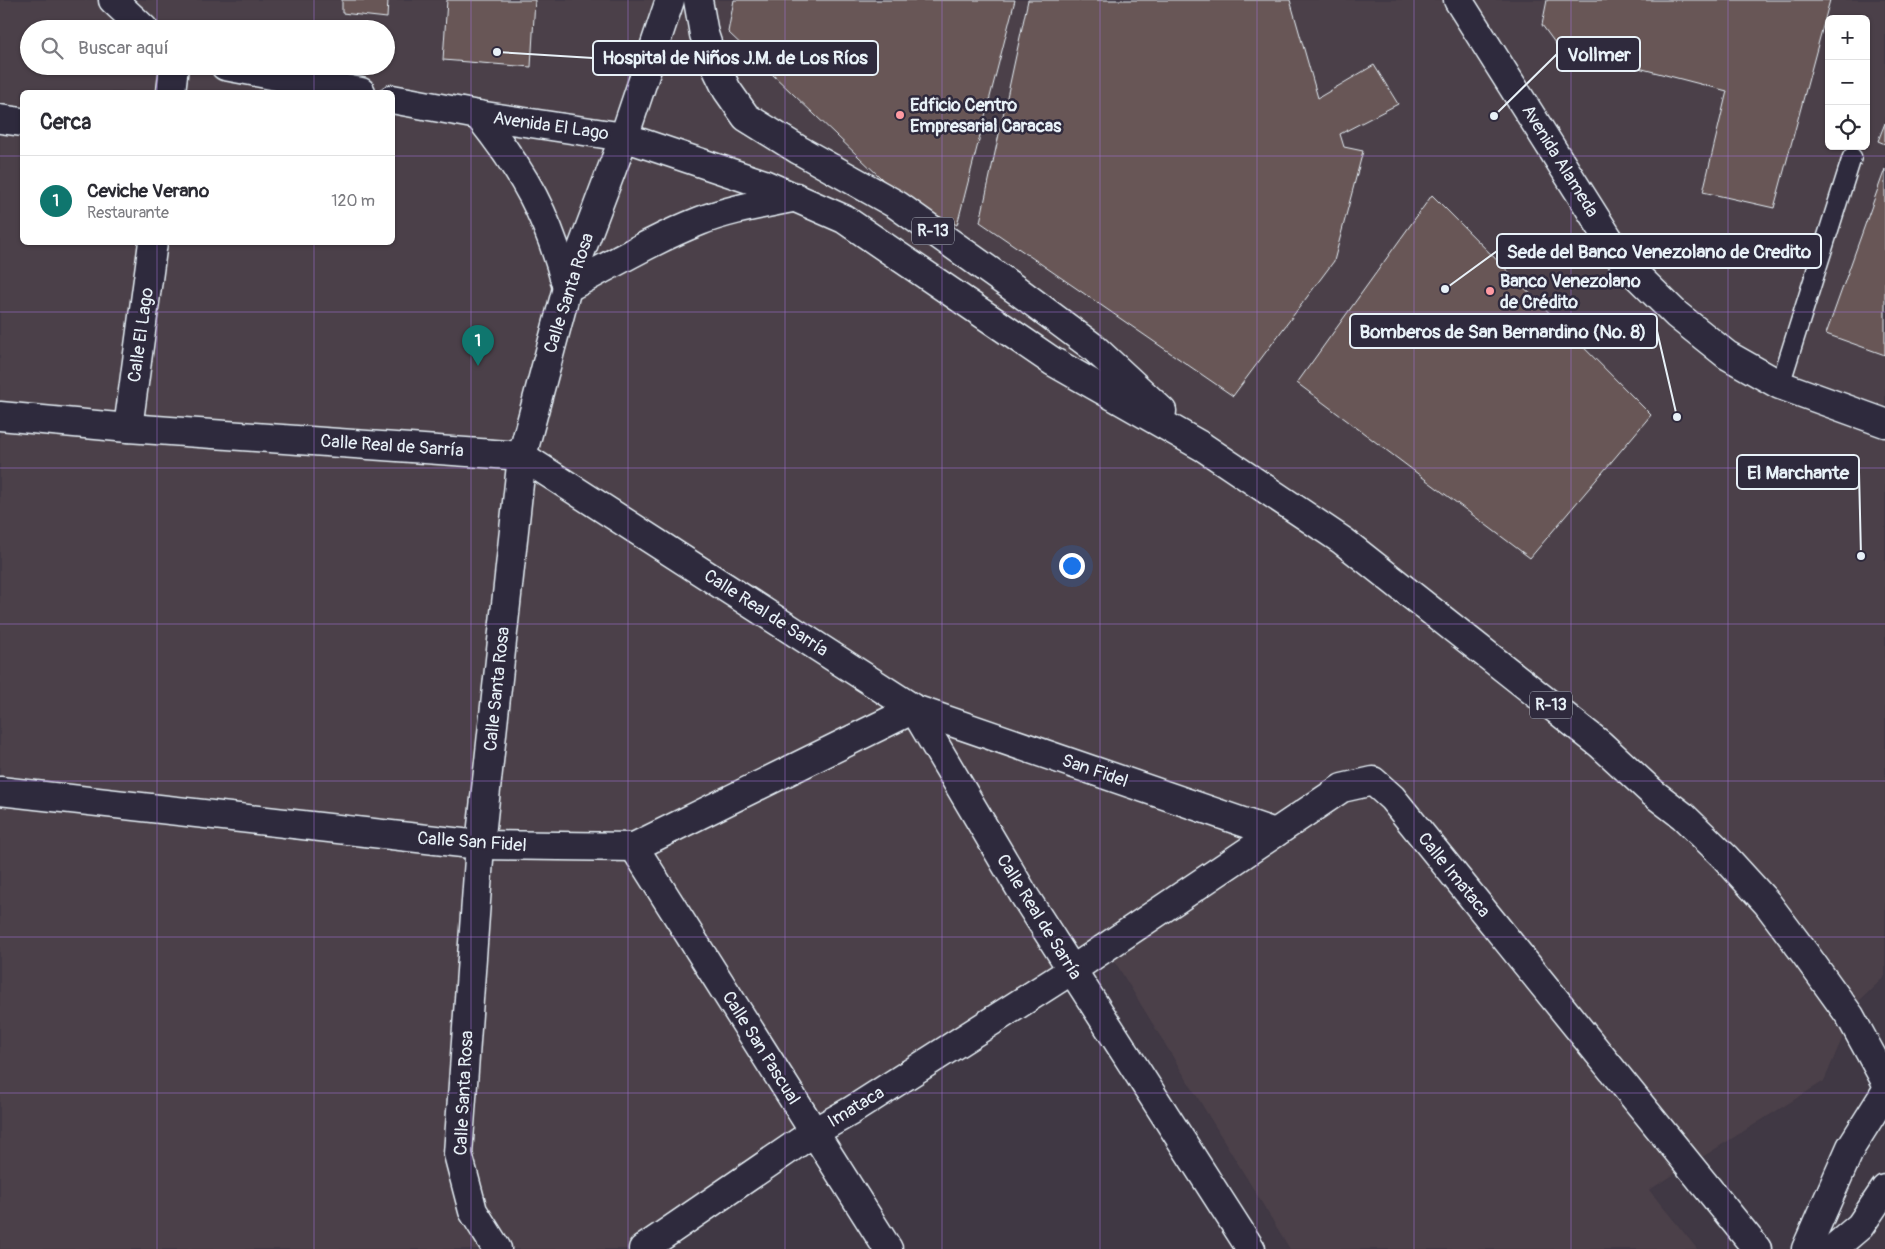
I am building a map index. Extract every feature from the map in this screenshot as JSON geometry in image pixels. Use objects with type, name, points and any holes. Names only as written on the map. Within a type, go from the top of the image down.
[{"type":"main road","points":[[112,0],[134,20]]},
{"type":"main road","name":"Calle Santa Rosa","points":[[497,1249],[472,1211],[458,1154],[480,846],[522,456],[567,288],[624,137],[670,0]]},
{"type":"main road","name":"R-13","points":[[698,0],[704,34],[713,61],[726,90],[746,117],[798,150],[897,205],[1018,291],[1092,347],[1203,447]]},
{"type":"main road","name":"Avenida Alameda","points":[[1458,0],[1624,263],[1677,315],[1727,355],[1780,386],[1885,423]]},
{"type":"main road","points":[[171,90],[173,75]]},
{"type":"main road","points":[[271,75],[350,90]]},
{"type":"main road","name":"Avenida El Lago","points":[[395,100],[478,115],[624,137]]},
{"type":"main road","name":"Avenida El Lago","points":[[478,115],[503,145],[525,178],[543,213],[557,250],[567,288]]},
{"type":"main road","points":[[0,118],[20,122]]},
{"type":"main road","name":"R-13","points":[[624,137],[764,184],[844,219],[1052,361],[1203,447],[1343,541],[1593,738],[1653,793],[1683,816],[1725,857],[1767,903],[1850,1016],[1885,1080]]},
{"type":"main road","points":[[567,288],[701,220],[748,207],[796,197]]},
{"type":"main road","name":"Calle El Lago","points":[[128,428],[153,245]]},
{"type":"main road","name":"Calle Real de Sarría","points":[[0,416],[128,428],[522,456],[914,709],[1024,895],[1251,1249]]},
{"type":"main road","name":"San Fidel","points":[[914,709],[1275,833]]},
{"type":"main road","name":"Calle San Fidel","points":[[0,791],[480,846],[634,847],[914,709]]},
{"type":"main road","name":"Calle Imataca","points":[[1072,970],[1342,788],[1373,781],[1392,798],[1757,1249]]},
{"type":"main road","name":"Calle San Pascual","points":[[634,847],[888,1249]]},
{"type":"main road","name":"Imataca","points":[[642,1249],[814,1132],[851,1111],[1072,970]]},
{"type":"main road","points":[[1806,1249],[1851,1147],[1885,1093]]},
{"type":"main road","points":[[1833,1249],[1860,1226],[1885,1189]]},
{"type":"lane","points":[[1780,386],[1852,157]]},
{"type":"shaded area","points":[[0,0],[1885,0],[1885,976],[1857,1003],[1824,1081],[1649,1190],[1697,1249],[1290,1249],[1106,947],[640,1249],[0,1249]]},
{"type":"building","points":[[342,0],[388,0],[387,18],[342,13]]},
{"type":"building","points":[[447,0],[535,0],[531,67],[443,60]]},
{"type":"building","name":"Edficio Centro Empresarial Caracas","points":[[734,0],[1015,0],[957,225],[902,198],[728,32]]},
{"type":"building","points":[[1028,0],[1290,0],[1318,98],[1374,65],[1398,104],[1340,134],[1344,147],[1363,151],[1334,261],[1233,396],[980,222]]},
{"type":"building","points":[[1547,0],[1830,0],[1774,208],[1703,192],[1727,91],[1558,47],[1542,25]]},
{"type":"building","points":[[1885,123],[1885,144],[1878,141]]},
{"type":"building","points":[[1885,169],[1885,355],[1826,334]]},
{"type":"building","points":[[1432,195],[1651,415],[1530,558],[1297,383]]},
{"type":"place","name":"Hospital de Niños J.M. de Los Ríos","points":[[497,52]]},
{"type":"place","name":"Edficio Centro Empresarial Caracas","points":[[900,115]]},
{"type":"place","name":"Vollmer","points":[[1494,116]]},
{"type":"place","name":"Sede del Banco Venezolano de Credito","points":[[1445,289]]},
{"type":"place","name":"Banco Venezolano de Crédito","points":[[1490,291]]},
{"type":"place","name":"Ceviche Verano","points":[[478,366]]},
{"type":"place","name":"Bomberos de San Bernardino (No. 8)","points":[[1677,417]]},
{"type":"place","name":"El Marchante","points":[[1861,556]]}]
